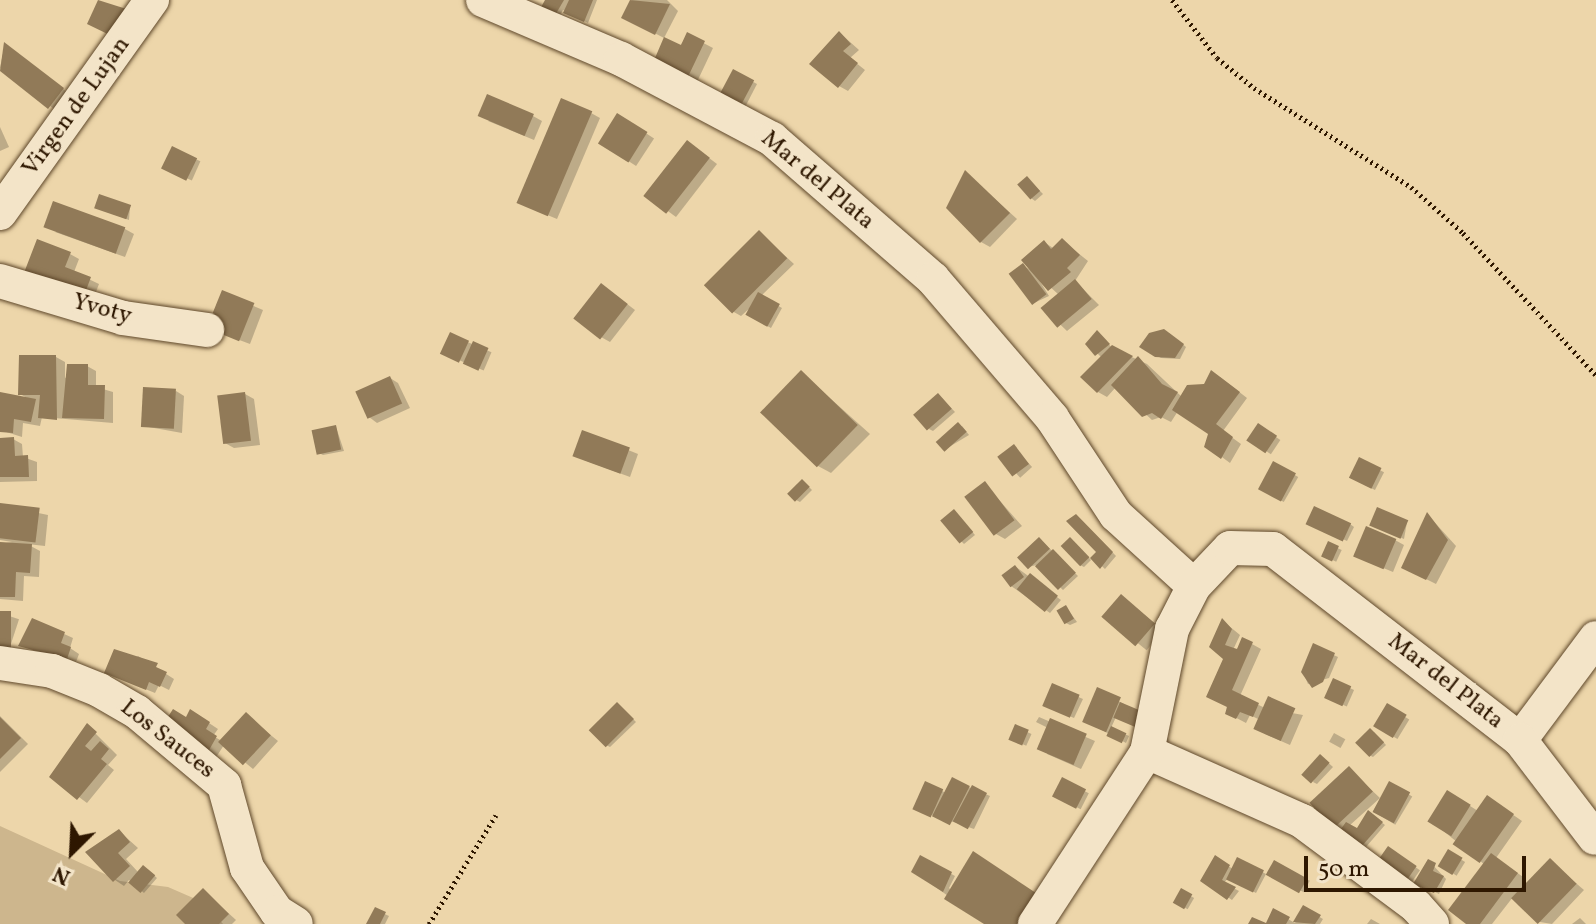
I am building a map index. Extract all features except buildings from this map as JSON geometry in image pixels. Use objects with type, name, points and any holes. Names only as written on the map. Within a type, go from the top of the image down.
[{"type":"street","name":"Virgen de Lujan","points":[[0,213],[152,0]]},
{"type":"street","name":"Mar del Plata","points":[[483,0],[621,59],[772,139],[933,279],[1052,418],[1116,515],[1194,586],[1230,548],[1273,549],[1520,740],[1595,838]]},
{"type":"street","name":"Yvoty","points":[[0,281],[123,318],[207,330]]},
{"type":"street","points":[[1035,924],[1147,752],[1172,629],[1194,586]]},
{"type":"street","points":[[1520,740],[1596,638]]},
{"type":"street","name":"Los Sauces","points":[[0,663],[52,671],[99,690],[137,712],[224,785],[247,868],[277,912],[296,924]]},
{"type":"street","points":[[1147,752],[1302,821],[1361,862],[1432,924]]},
{"type":"path","points":[[1172,0],[1217,58],[1254,88],[1411,187],[1442,214],[1596,375]]},
{"type":"path","points":[[429,924],[496,815]]},
{"type":"shaded area","points":[[0,826],[120,881],[168,887],[207,904],[223,924],[0,924]]}]
